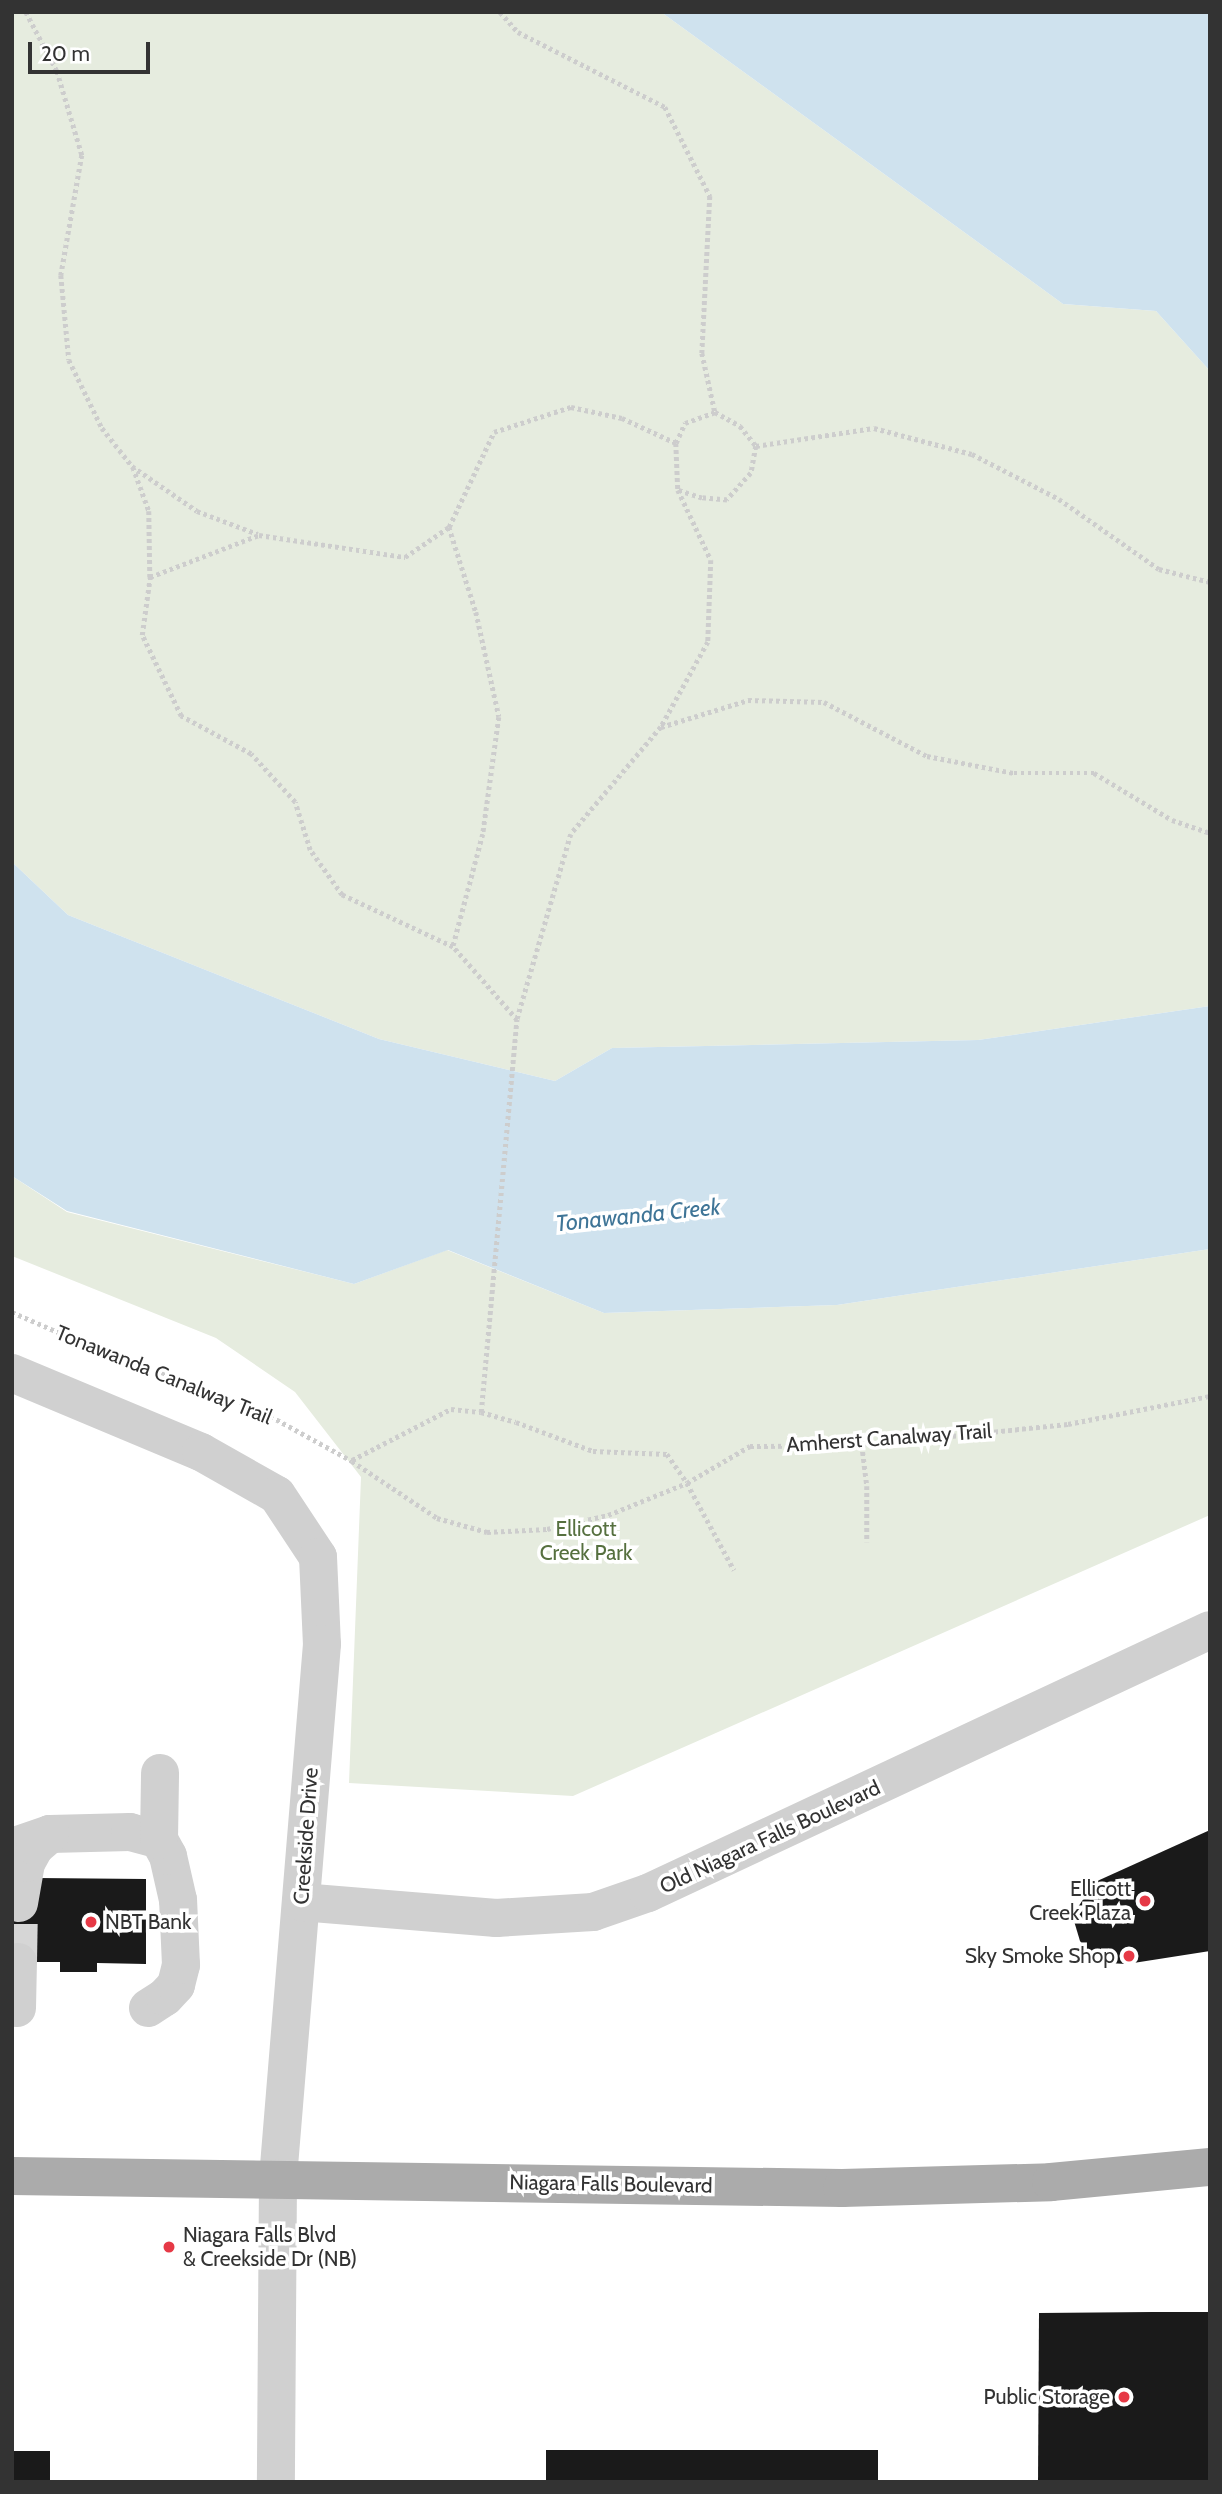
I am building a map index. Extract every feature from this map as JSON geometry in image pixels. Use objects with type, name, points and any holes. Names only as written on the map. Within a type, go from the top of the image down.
[{"type":"main road","name":"Niagara Falls Boulevard","points":[[12,2176],[842,2188],[1051,2182],[1210,2167]]},
{"type":"street","name":"Creekside Drive","points":[[12,1373],[201,1452],[277,1494],[318,1557],[322,1644],[278,2178],[276,2482]]},
{"type":"street","name":"Old Niagara Falls Boulevard","points":[[301,1902],[496,1918],[593,1912],[648,1893],[1210,1630]]},
{"type":"street","points":[[148,2008],[165,1997],[176,1984],[181,1965],[178,1900],[169,1856],[159,1840],[160,1773]]},
{"type":"street","points":[[12,1847],[24,1840],[50,1834],[130,1832],[159,1840]]},
{"type":"street","points":[[19,1903],[26,1863],[35,1847],[50,1834]]},
{"type":"street","points":[[17,2008],[18,1962]]},
{"type":"path","points":[[26,12],[57,71],[82,155],[61,275],[69,360],[102,428],[132,466],[197,511],[259,535],[405,557],[449,527],[494,432],[570,407],[622,418],[676,443]]},
{"type":"path","points":[[500,12],[518,32],[665,107],[710,196],[702,353],[715,412],[740,426],[756,446],[751,473],[727,500],[702,498],[678,490]]},
{"type":"path","points":[[481,1412],[483,1363],[517,1020],[570,835],[660,727],[708,642],[711,560],[678,490],[676,443],[685,423],[715,412]]},
{"type":"path","points":[[756,446],[874,428],[972,454],[1059,499],[1159,569],[1210,582]]},
{"type":"path","points":[[132,466],[149,511],[150,577],[142,635],[181,716],[251,754],[295,802],[310,850],[342,895],[453,947],[517,1020]]},
{"type":"path","points":[[449,527],[476,612],[499,717],[483,834],[453,947]]},
{"type":"path","points":[[150,577],[259,535]]},
{"type":"path","points":[[660,727],[748,700],[824,702],[927,756],[1014,773],[1094,773],[1172,820],[1210,833]]},
{"type":"path","name":"Tonawanda Canalway Trail","points":[[12,1312],[83,1343],[251,1406],[352,1461]]},
{"type":"path","name":"Amherst Canalway Trail","points":[[352,1461],[437,1518],[486,1532],[547,1529],[608,1515],[687,1483],[750,1446],[862,1445],[1068,1424],[1210,1396]]},
{"type":"path","points":[[352,1461],[451,1409],[481,1412],[593,1451],[667,1454],[687,1483],[734,1570]]},
{"type":"path","points":[[862,1445],[867,1486],[867,1542]]},
{"type":"green space","points":[[12,12],[661,12],[1063,304],[1156,311],[1210,371],[1210,1006],[978,1040],[612,1048],[555,1081],[379,1039],[68,915],[12,862]]},
{"type":"green space","name":"Ellicott Creek Park","points":[[12,1176],[67,1212],[354,1284],[447,1250],[604,1313],[837,1305],[1210,1249],[1210,1515],[573,1796],[349,1783],[361,1477],[295,1392],[216,1338],[12,1256]]},
{"type":"water","points":[[661,12],[1210,12],[1210,371],[1156,311],[1063,304]]},
{"type":"water","name":"Tonawanda Creek","points":[[12,862],[68,915],[379,1039],[555,1081],[612,1048],[978,1040],[1210,1006],[1210,1249],[837,1305],[604,1313],[448,1250],[354,1284],[67,1211],[12,1176]]},
{"type":"building","name":"Ellicott Creek Plaza","points":[[1210,1830],[1210,1951],[1127,1964],[1107,1963],[1090,1954],[1080,1941],[1074,1921],[1078,1907],[1095,1882]]},
{"type":"building","points":[[37,1878],[146,1879],[146,1964],[97,1963],[97,1972],[60,1972],[60,1962],[12,1962],[12,1903]]},
{"type":"building","name":"Public Storage","points":[[1210,2312],[1210,2482],[1038,2482],[1039,2313]]},
{"type":"building","points":[[546,2450],[878,2450],[878,2482],[546,2482]]},
{"type":"building","points":[[12,2451],[50,2451],[50,2482],[12,2482]]},
{"type":"tunnel","points":[[18,1962],[19,1903]]},
{"type":"place","name":"Ellicott Creek Plaza","points":[[1145,1901]]},
{"type":"place","name":"NBT Bank","points":[[91,1922]]},
{"type":"place","name":"Sky Smoke Shop","points":[[1129,1956]]},
{"type":"place","name":"Niagara Falls Blvd & Creekside Dr (NB)","points":[[169,2247]]},
{"type":"place","name":"Public Storage","points":[[1124,2397]]}]
